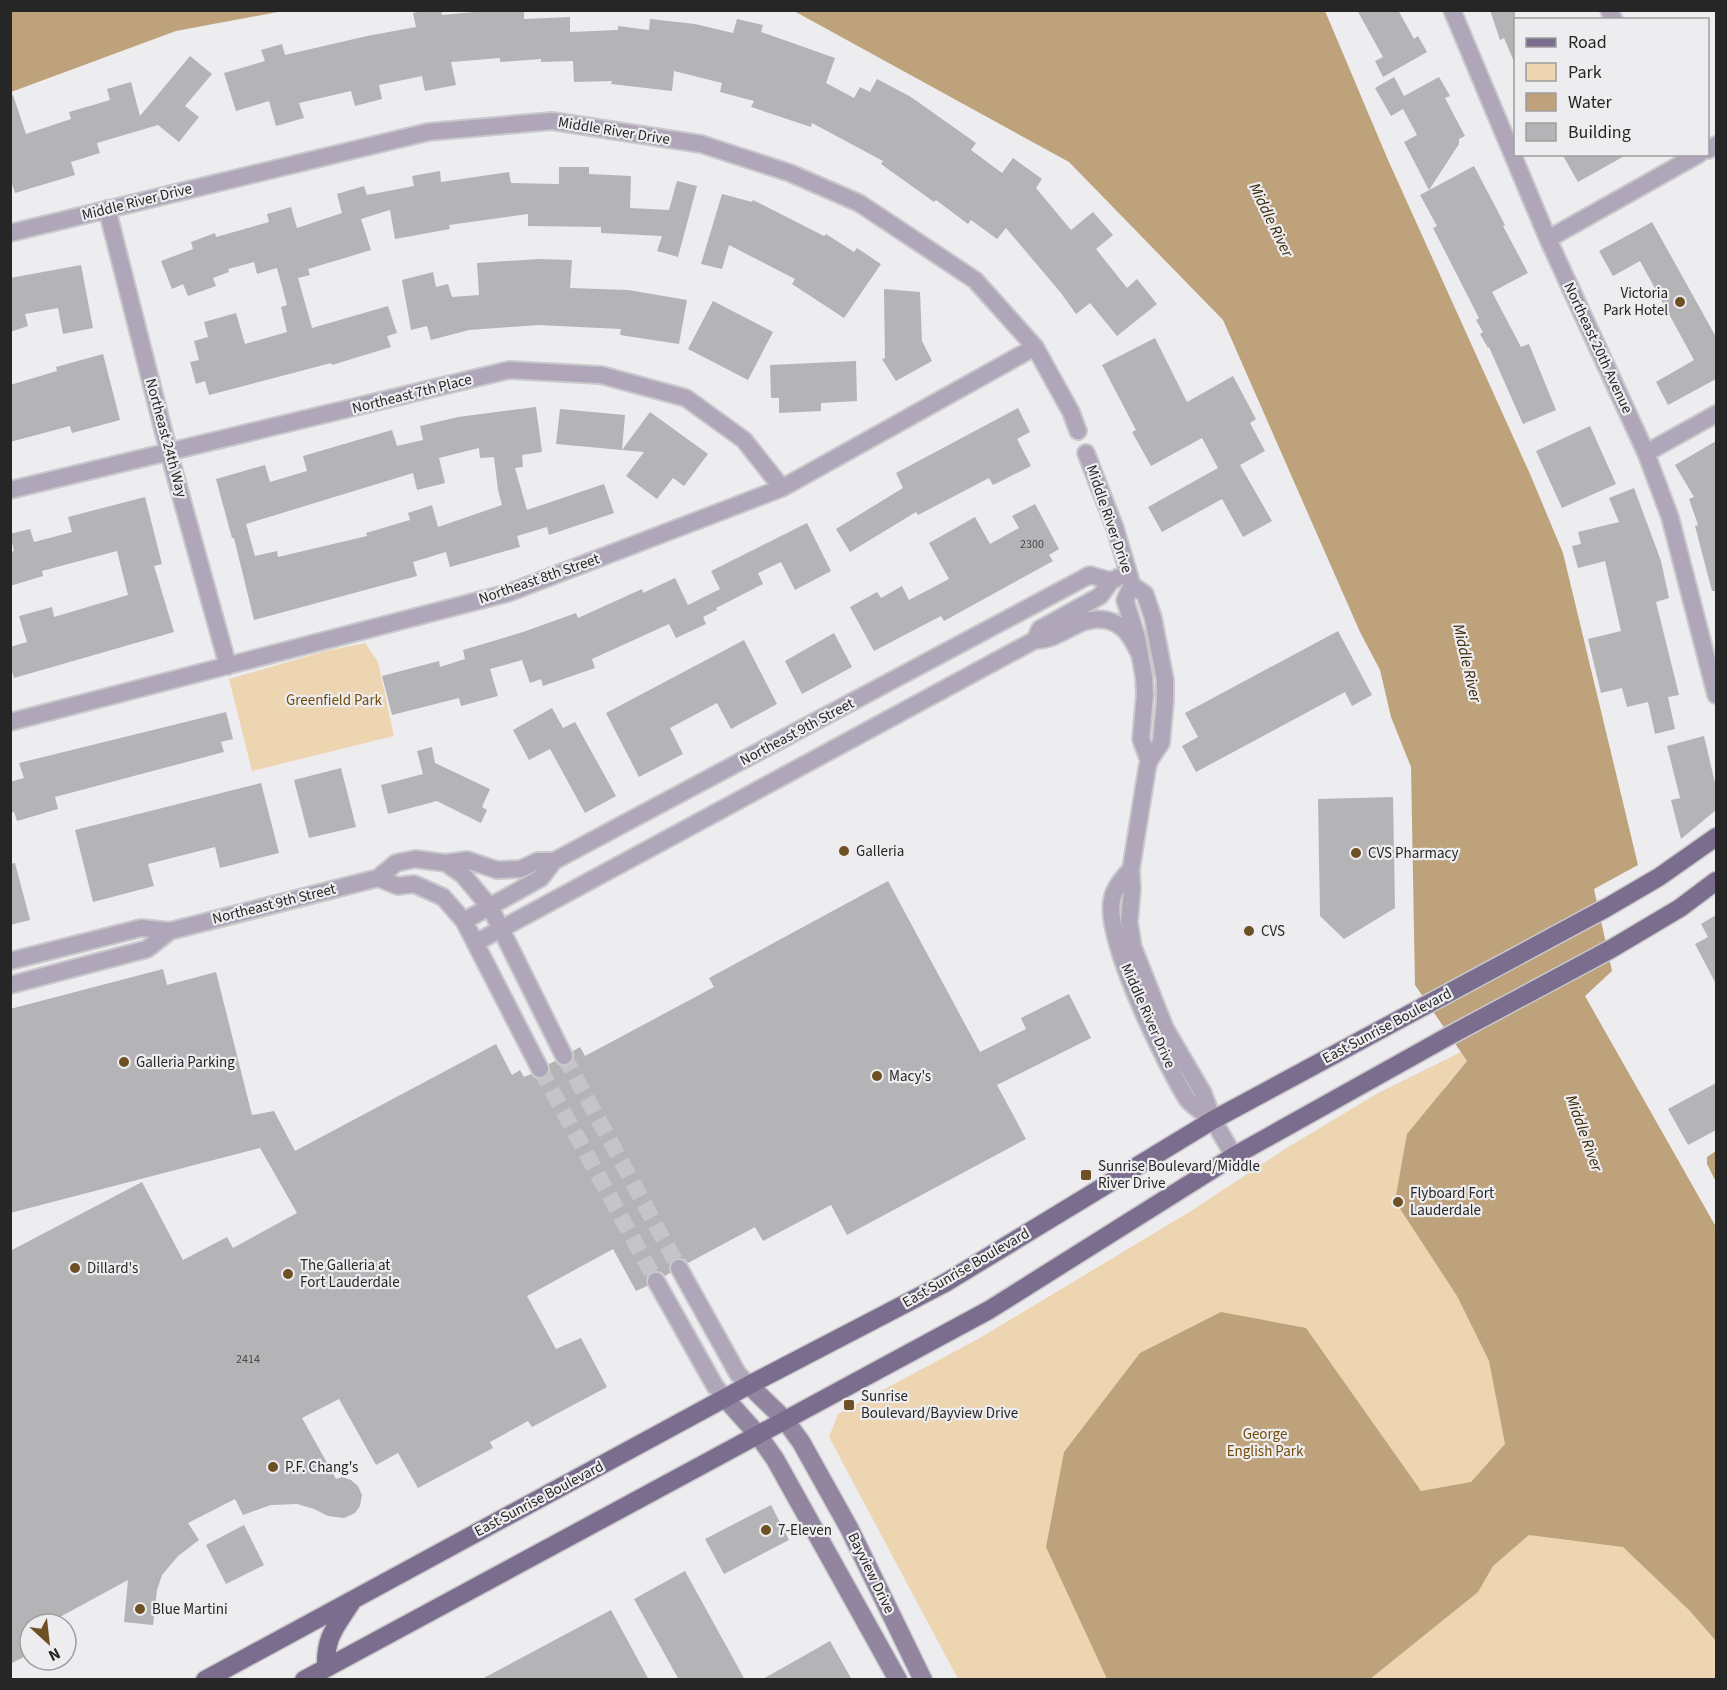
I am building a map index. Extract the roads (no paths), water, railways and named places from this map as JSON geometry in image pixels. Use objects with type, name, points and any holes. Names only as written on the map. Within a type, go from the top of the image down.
[{"type":"main road","name":"East Sunrise Boulevard","points":[[205,1680],[749,1385],[945,1283],[1213,1120],[1606,908],[1659,877],[1716,837]]},
{"type":"main road","points":[[304,1680],[329,1674],[785,1420],[989,1310],[1234,1156],[1611,949],[1680,908],[1716,881]]},
{"type":"main road","points":[[329,1674],[325,1651],[329,1635],[354,1599]]},
{"type":"street","name":"Northeast 20th Avenue","points":[[1452,10],[1548,239],[1646,453],[1670,517],[1716,695]]},
{"type":"street","name":"Middle River Drive","points":[[10,233],[428,132],[552,121],[701,144],[790,173],[859,202],[975,280],[1035,347],[1071,412],[1078,431]]},
{"type":"street","points":[[1548,239],[1692,156]]},
{"type":"street","name":"Northeast 24th Way","points":[[107,209],[169,453],[228,666]]},
{"type":"street","name":"Northeast 8th Street","points":[[10,722],[508,593],[782,488],[1035,347]]},
{"type":"street","name":"Northeast 7th Place","points":[[10,490],[509,370],[601,375],[686,398],[744,441],[782,488]]},
{"type":"street","points":[[1646,453],[1716,414]]},
{"type":"street","name":"Middle River Drive","points":[[1086,453],[1115,528],[1130,579],[1145,594],[1153,618],[1165,680],[1166,702],[1161,743],[1149,761],[1131,869],[1120,880],[1112,899],[1111,924],[1131,986],[1189,1101],[1213,1120],[1234,1156]]},
{"type":"street","name":"Northeast 9th Street","points":[[464,921],[541,878],[554,861],[1089,575],[1111,581]]},
{"type":"street","points":[[476,943],[1035,640],[1041,629],[1100,596],[1111,581],[1130,579]]},
{"type":"street","name":"Middle River Drive","points":[[1130,579],[1125,600],[1140,655],[1145,694],[1141,739],[1149,761]]},
{"type":"street","points":[[1035,640],[1046,641],[1079,623],[1096,618],[1118,623],[1132,636],[1140,655]]},
{"type":"street","name":"Northeast 9th Street","points":[[10,961],[141,928],[170,931],[378,878],[396,863],[415,859],[446,863],[467,860],[497,870],[521,869],[538,861],[554,861]]},
{"type":"street","points":[[446,863],[463,875],[490,907],[564,1056]]},
{"type":"street","name":"Northeast 9th Street","points":[[378,878],[398,886],[414,884],[443,897],[464,921],[540,1069]]},
{"type":"street","name":"Northeast 9th Street","points":[[10,985],[147,950],[170,931]]},
{"type":"street","points":[[679,1268],[734,1366],[749,1385]]},
{"type":"street","points":[[656,1281],[715,1386],[725,1398]]},
{"type":"street","name":"Bayview Drive","points":[[749,1385],[785,1420],[801,1442],[849,1528],[923,1680]]},
{"type":"street","name":"Bayview Drive","points":[[725,1398],[758,1435],[775,1459],[898,1680]]},
{"type":"water","points":[[11,10],[283,11],[176,31],[11,92]]},
{"type":"water","name":"Middle River","points":[[794,11],[1325,11],[1388,160],[1530,474],[1563,553],[1638,865],[1594,889],[1612,971],[1585,996],[1716,1227],[1716,1641],[1689,1610],[1623,1547],[1529,1535],[1493,1566],[1478,1592],[1370,1679],[1107,1679],[1046,1547],[1064,1452],[1140,1353],[1221,1312],[1306,1328],[1421,1491],[1471,1482],[1505,1444],[1489,1361],[1457,1296],[1395,1201],[1407,1134],[1467,1061],[1415,985],[1411,767],[1391,717],[1380,670],[1360,632],[1223,320],[1069,162]]},
{"type":"water","points":[[1716,1151],[1716,1182],[1707,1164],[1707,1157]]},
{"type":"tunnel","points":[[564,1056],[679,1268]]},
{"type":"tunnel","points":[[540,1069],[656,1281]]},
{"type":"place","name":"Victoria Park Hotel","points":[[1680,302]]},
{"type":"place","name":"Galleria","points":[[844,851]]},
{"type":"place","name":"CVS Pharmacy","points":[[1356,853]]},
{"type":"place","name":"CVS","points":[[1249,931]]},
{"type":"place","name":"Galleria Parking","points":[[124,1062]]},
{"type":"place","name":"Macy's","points":[[877,1076]]},
{"type":"place","name":"Sunrise Boulevard/Middle River Drive","points":[[1086,1175]]},
{"type":"place","name":"Flyboard Fort Lauderdale","points":[[1398,1202]]},
{"type":"place","name":"Dillard's","points":[[75,1268]]},
{"type":"place","name":"The Galleria at Fort Lauderdale","points":[[288,1274]]},
{"type":"place","name":"Sunrise Boulevard/Bayview Drive","points":[[849,1405]]},
{"type":"place","name":"P.F. Chang's","points":[[273,1467]]},
{"type":"place","name":"7-Eleven","points":[[766,1530]]},
{"type":"place","name":"Blue Martini","points":[[140,1609]]},
{"type":"park label","name":"Greenfield Park","points":[[334,700]]},
{"type":"park label","name":"George English Park","points":[[1265,1442]]}]
